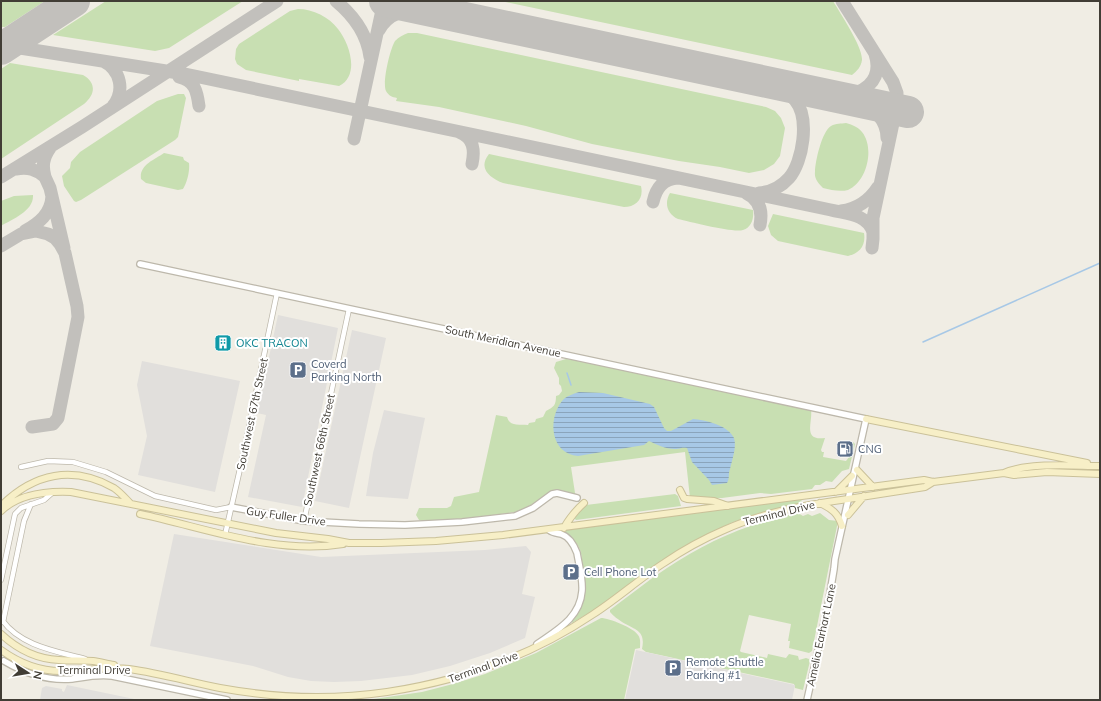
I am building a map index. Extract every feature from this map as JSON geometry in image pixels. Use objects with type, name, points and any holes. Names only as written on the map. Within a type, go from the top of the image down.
[{"type":"main road","points":[[866,418],[1100,466]]},
{"type":"main road","name":"Terminal Drive","points":[[1,511],[8,505],[22,499],[53,492],[84,494],[276,533],[349,543],[442,541],[503,536],[924,480],[933,482],[1004,473],[1013,469],[1033,467],[1100,466]]},
{"type":"main road","points":[[857,470],[873,487]]},
{"type":"main road","name":"Terminal Drive","points":[[1004,473],[1014,475],[1047,472],[1097,474]]},
{"type":"main road","points":[[1,506],[18,491],[35,482],[62,474],[85,477],[106,484],[115,489],[130,503]]},
{"type":"main road","points":[[836,492],[852,476]]},
{"type":"main road","name":"Terminal Drive","points":[[1,650],[23,663],[42,669],[59,671],[128,668],[221,688],[257,694],[336,696],[387,692],[441,681],[480,670],[531,649],[592,615],[664,563],[708,537],[740,523],[760,516],[820,503],[926,487],[933,482]]},
{"type":"main road","points":[[680,490],[684,498],[687,500],[714,501],[730,506]]},
{"type":"main road","points":[[848,515],[864,496]]},
{"type":"main road","points":[[820,503],[837,513],[842,526]]},
{"type":"main road","points":[[564,528],[567,520],[584,504]]},
{"type":"main road","points":[[162,518],[163,510]]},
{"type":"main road","points":[[140,514],[255,541],[290,545],[328,546],[349,543]]},
{"type":"main road","points":[[1,634],[16,646],[42,658],[93,661],[128,668]]},
{"type":"street","name":"South Meridian Avenue","points":[[140,264],[866,418]]},
{"type":"street","name":"Southwest 67th Street","points":[[225,535],[277,293]]},
{"type":"street","name":"Southwest 66th Street","points":[[304,521],[349,309]]},
{"type":"street","name":"Amelia Earhart Lane","points":[[807,700],[834,569],[834,559],[857,470],[866,418]]},
{"type":"street","name":"Amelia Earhart Lane","points":[[851,490],[856,457],[859,453]]},
{"type":"street","name":"Guy Fuller Drive","points":[[21,467],[48,461],[73,462],[106,472],[155,496],[216,510],[231,507],[304,521],[405,525],[462,522],[515,516],[557,493],[577,498]]},
{"type":"street","points":[[1,580],[16,514],[21,508],[44,500],[53,492]]},
{"type":"street","name":"Amelia Earhart Lane","points":[[834,569],[838,560],[848,515],[849,499]]},
{"type":"street","points":[[31,504],[24,521],[2,620],[17,635],[34,645],[93,661]]},
{"type":"street","points":[[531,649],[569,620],[580,603],[582,590],[577,553],[572,542],[565,536],[555,534],[549,530]]},
{"type":"street","points":[[4,661],[14,667],[40,676],[62,679],[102,675],[112,676],[228,700]]},
{"type":"green space","points":[[1,1],[45,1],[5,27],[1,27]]},
{"type":"green space","points":[[106,1],[243,1],[169,48],[155,51],[53,35]]},
{"type":"green space","points":[[501,1],[833,1],[859,47],[862,60],[861,65],[852,75]]},
{"type":"green space","points":[[298,9],[309,10],[320,14],[330,21],[342,35],[349,51],[351,68],[345,81],[339,86],[299,79],[299,81],[246,70],[237,64],[235,59],[236,49],[239,44],[290,11]]},
{"type":"green space","points":[[408,33],[417,33],[766,107],[775,111],[781,118],[785,128],[780,156],[774,164],[764,170],[749,173],[592,144],[526,126],[439,107],[396,101],[397,98],[391,96],[386,91],[385,81],[387,66],[395,41]]},
{"type":"green space","points":[[10,63],[83,75],[91,82],[93,89],[90,97],[84,104],[1,159],[1,69]]},
{"type":"green space","points":[[178,94],[184,94],[186,98],[178,137],[81,200],[76,202],[74,201],[64,186],[62,176],[70,168],[71,162],[80,152],[157,101]]},
{"type":"green space","points":[[846,123],[859,129],[866,139],[868,147],[867,164],[860,180],[855,186],[848,190],[839,191],[823,188],[815,177],[816,161],[822,140],[831,126]]},
{"type":"green space","points":[[164,153],[183,157],[184,160],[189,163],[188,177],[183,189],[178,190],[146,183],[141,179],[142,170],[145,166]]},
{"type":"green space","points":[[489,154],[641,186],[641,195],[635,204],[624,207],[503,183],[490,176],[485,168],[484,164]]},
{"type":"green space","points":[[670,193],[753,210],[752,222],[746,229],[738,231],[678,219],[671,214],[668,208],[667,201]]},
{"type":"green space","points":[[33,195],[30,206],[22,214],[1,226],[1,201],[14,196]]},
{"type":"green space","points":[[773,214],[864,233],[863,245],[859,251],[848,256],[778,241],[771,235],[768,226]]},
{"type":"green space","points":[[566,359],[582,361],[811,410],[811,434],[813,437],[825,438],[821,450],[824,452],[823,457],[846,461],[849,457],[851,444],[853,442],[855,444],[849,469],[842,471],[832,482],[826,481],[820,485],[815,485],[812,489],[722,498],[690,498],[685,452],[571,467],[576,495],[553,491],[526,508],[515,512],[473,518],[419,520],[416,515],[419,508],[447,508],[451,506],[454,497],[479,492],[496,415],[507,417],[510,422],[518,425],[528,425],[529,423],[535,422],[536,419],[543,417],[546,411],[556,402],[556,396],[562,391],[559,384],[559,378],[554,368],[556,362]]},
{"type":"green space","points":[[675,494],[678,496],[681,506],[576,520],[574,518],[586,505]]},
{"type":"green space","points":[[801,499],[802,502],[797,504],[756,514],[731,523],[706,535],[604,604],[572,623],[583,603],[585,583],[582,557],[579,547],[566,533],[566,530]]},
{"type":"green space","points":[[798,513],[803,516],[808,514],[812,516],[820,513],[829,520],[838,521],[812,651],[809,653],[789,648],[790,641],[788,641],[791,624],[749,615],[740,651],[767,658],[768,654],[786,658],[789,654],[798,656],[799,660],[806,658],[809,659],[810,661],[803,690],[795,688],[794,684],[646,652],[642,649],[643,643],[641,634],[622,622],[610,612],[610,610],[652,578],[698,549],[746,527]]},
{"type":"green space","points":[[601,618],[632,629],[640,638],[640,648],[635,649],[624,700],[367,700],[422,692],[485,674],[536,653]]},
{"type":"shaded area","name":"Coverd Parking North","points":[[278,315],[338,328],[302,507],[248,497],[266,415],[257,413]]},
{"type":"shaded area","points":[[352,330],[386,338],[349,508],[315,501]]},
{"type":"shaded area","points":[[142,361],[240,381],[215,492],[138,475],[147,436],[137,385]]},
{"type":"shaded area","points":[[384,410],[425,418],[408,499],[366,496],[373,453]]},
{"type":"shaded area","points":[[174,534],[321,557],[485,550],[526,546],[531,552],[522,594],[535,597],[525,638],[490,653],[450,666],[412,675],[361,681],[311,681],[288,677],[253,666],[150,646]]},
{"type":"shaded area","name":"Remote Shuttle Parking #1","points":[[636,650],[795,685],[792,700],[625,700]]},
{"type":"shaded area","points":[[67,685],[139,700],[40,700],[42,688],[46,686],[62,689],[64,692]]},
{"type":"water","points":[[579,392],[603,393],[650,404],[654,407],[664,428],[667,431],[671,431],[693,419],[710,422],[727,430],[734,438],[735,445],[727,483],[712,485],[692,462],[687,448],[668,448],[649,441],[644,445],[578,456],[569,454],[557,443],[554,435],[554,417],[557,409],[564,399]]},
{"type":"waterway","points":[[923,342],[1100,263]]},
{"type":"waterway","points":[[567,373],[571,385]]},
{"type":"taxiway","points":[[1,177],[82,127],[277,1]]},
{"type":"taxiway","points":[[336,1],[359,26],[366,40],[370,57]]},
{"type":"taxiway","points":[[354,139],[384,1]]},
{"type":"taxiway","points":[[842,1],[893,82],[897,93],[896,109],[873,218],[872,248]]},
{"type":"taxiway","points":[[379,30],[388,19],[398,13],[424,9]]},
{"type":"taxiway","points":[[1,40],[20,34],[37,25]]},
{"type":"taxiway","points":[[1,45],[185,74],[843,213],[861,218],[870,226],[873,232]]},
{"type":"taxiway","points":[[837,97],[855,93],[869,85],[874,79],[876,72],[877,64],[875,54]]},
{"type":"taxiway","points":[[103,61],[114,70],[119,81],[119,94],[113,106]]},
{"type":"taxiway","points":[[179,77],[189,81],[192,84],[196,91],[199,106]]},
{"type":"taxiway","points":[[754,79],[776,86],[791,96],[800,108],[803,128],[801,151],[794,171],[783,184],[768,192],[759,193]]},
{"type":"taxiway","points":[[857,101],[869,107],[878,115],[885,125],[887,138]]},
{"type":"taxiway","points":[[459,132],[468,138],[472,145],[472,164]]},
{"type":"taxiway","points":[[16,169],[32,169],[45,177],[44,162],[50,148]]},
{"type":"taxiway","points":[[45,177],[50,188],[64,248]]},
{"type":"taxiway","points":[[653,202],[656,192],[664,182],[678,178]]},
{"type":"taxiway","points":[[841,211],[862,204],[878,187]]},
{"type":"taxiway","points":[[746,193],[754,198],[759,206],[761,215],[760,225]]},
{"type":"taxiway","points":[[25,231],[35,225],[47,213],[52,196]]},
{"type":"taxiway","points":[[1,246],[21,234],[36,231],[48,234],[55,238],[65,253],[77,306],[78,317],[58,418],[53,424],[32,427]]},
{"type":"runway","points":[[1,49],[74,1]]},
{"type":"runway","points":[[385,1],[908,112]]},
{"type":"place","name":"OKC TRACON","points":[[223,343]]},
{"type":"place","name":"Coverd Parking North","points":[[298,370]]},
{"type":"place","name":"CNG","points":[[845,449]]},
{"type":"place","name":"Cell Phone Lot","points":[[571,572]]},
{"type":"place","name":"Remote Shuttle Parking #1","points":[[673,668]]}]
